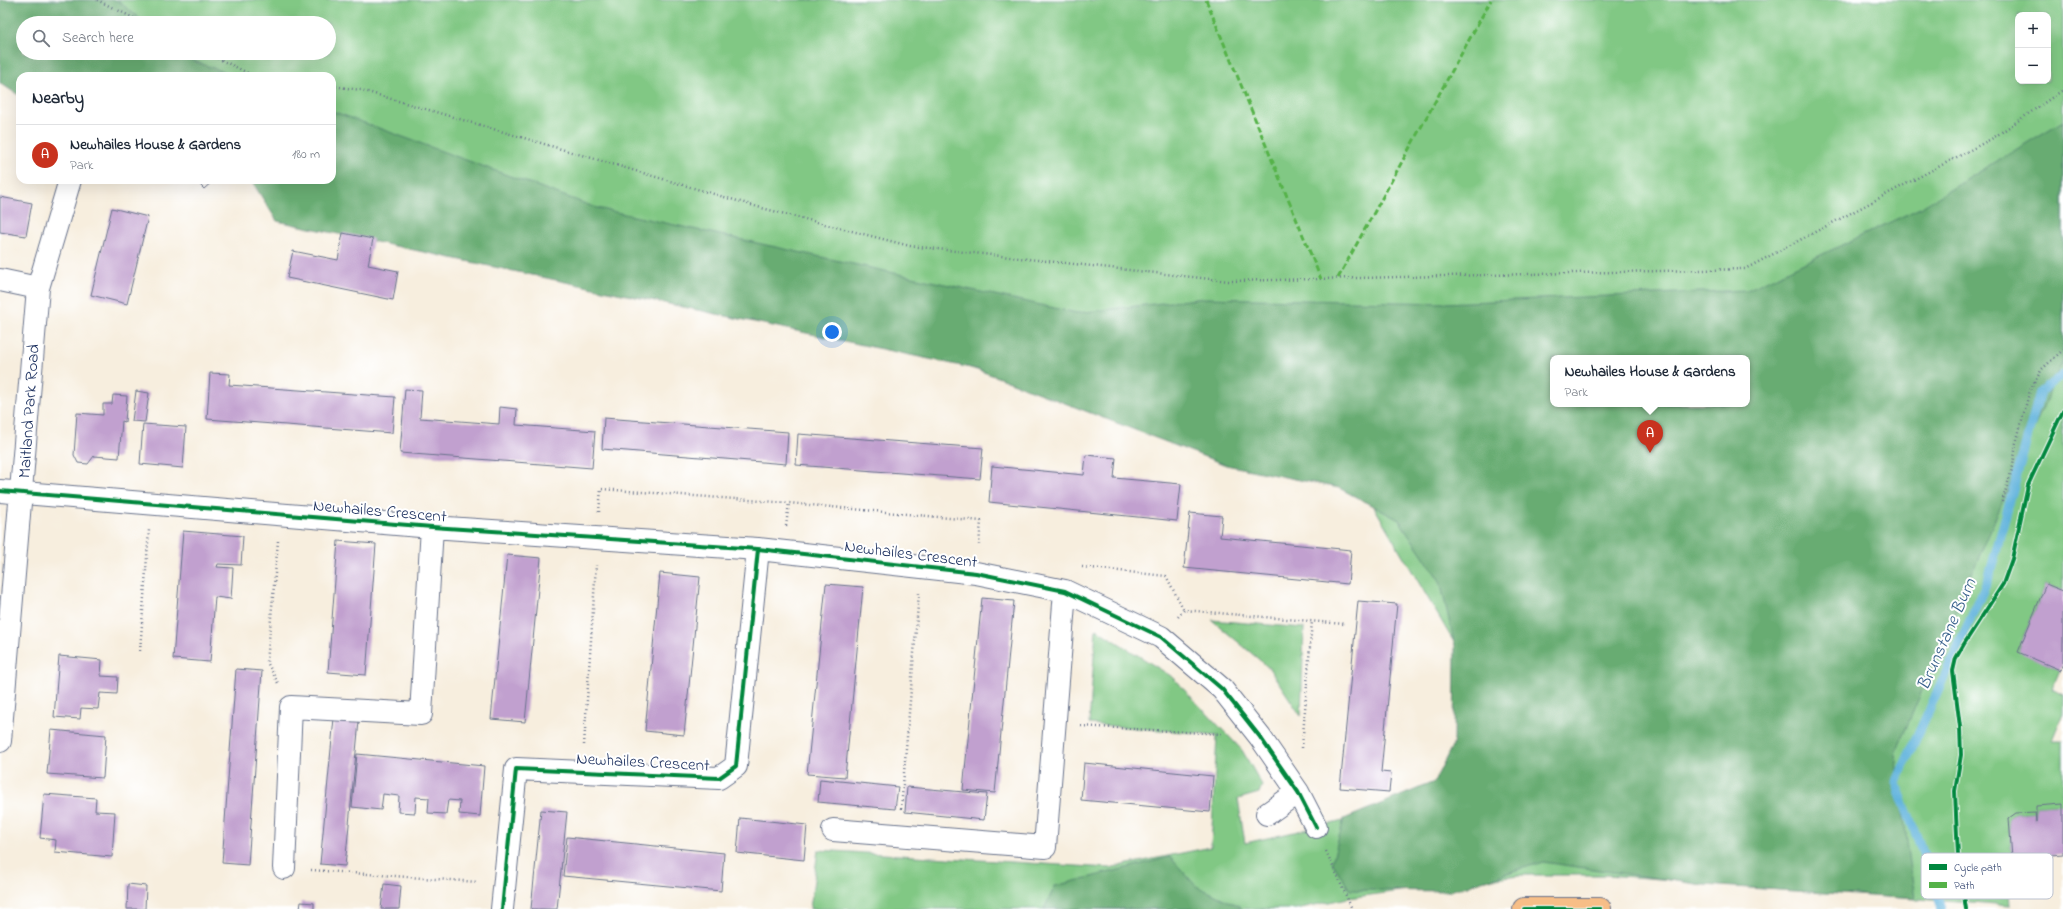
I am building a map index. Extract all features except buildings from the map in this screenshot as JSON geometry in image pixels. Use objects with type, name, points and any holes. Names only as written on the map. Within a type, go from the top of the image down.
[{"type":"main road","points":[[1524,909],[1600,909]]},
{"type":"street","name":"Maitland Park Road","points":[[0,741],[38,288],[69,184]]},
{"type":"street","points":[[0,280],[38,288]]},
{"type":"street","name":"Newhailes Crescent","points":[[0,491],[432,527],[758,549],[976,573],[1065,591],[1161,636],[1222,689],[1260,737],[1298,792],[1316,827]]},
{"type":"street","name":"Newhailes Crescent","points":[[291,707],[421,714],[432,527]]},
{"type":"street","name":"Newhailes Crescent","points":[[502,909],[516,768],[719,778],[736,766],[758,549]]},
{"type":"street","points":[[833,830],[1045,847],[1065,591]]},
{"type":"street","points":[[284,868],[291,707]]},
{"type":"street","points":[[1267,814],[1298,792]]},
{"type":"path","points":[[97,0],[130,16]]},
{"type":"path","points":[[221,60],[246,72]]},
{"type":"path","points":[[336,87],[361,90],[758,207],[910,246],[1229,281],[1744,269],[1993,138],[2063,90]]},
{"type":"path","points":[[2002,502],[2014,466],[2016,443],[2030,390],[2042,369],[2063,350]]},
{"type":"path","points":[[601,489],[789,503],[981,521]]},
{"type":"path","points":[[140,652],[151,504]]},
{"type":"path","points":[[281,515],[267,662],[291,707]]},
{"type":"path","points":[[582,772],[598,539]]},
{"type":"path","points":[[899,835],[921,567]]},
{"type":"path","points":[[1065,591],[1077,567],[1166,576],[1184,610]]},
{"type":"path","points":[[1184,610],[1344,624]]},
{"type":"path","points":[[1161,636],[1184,610]]},
{"type":"path","points":[[1298,792],[1312,621]]},
{"type":"path","points":[[1055,725],[1260,737]]},
{"type":"path","points":[[1316,827],[1352,909]]},
{"type":"path","points":[[284,868],[504,884]]},
{"type":"green space","points":[[0,0],[117,0],[136,16],[16,16],[16,60],[191,60],[225,72],[16,72],[16,93],[0,83]]},
{"type":"green space","points":[[78,0],[2063,0],[2063,591],[2046,584],[2018,651],[2060,670],[2052,689],[2063,695],[2063,714],[2052,740],[2063,740],[2063,804],[2036,806],[2036,822],[2035,812],[2016,813],[2009,818],[2012,853],[1921,853],[1921,899],[2009,899],[2009,906],[1608,875],[1518,875],[1348,898],[1296,909],[810,909],[818,850],[1109,868],[1211,847],[1217,735],[1089,724],[1096,629],[1171,676],[1242,750],[1262,785],[1259,793],[1238,799],[1245,843],[1455,796],[1465,661],[1363,488],[336,174],[336,72],[166,72],[151,60],[336,60],[336,16],[97,16]]},
{"type":"green space","points":[[336,112],[597,208],[1077,313],[1205,298],[1445,303],[1747,290],[1920,208],[2063,121],[2063,360],[1895,754],[1915,899],[1704,885],[1543,862],[1450,891],[1350,890],[1332,862],[1344,819],[1434,782],[1454,742],[1455,646],[1440,581],[1399,520],[1339,488],[1226,465],[976,369],[277,221],[254,184],[336,184]]},
{"type":"green space","points":[[1212,620],[1304,628],[1301,716],[1269,668]]},
{"type":"green space","points":[[1170,857],[1196,886],[1241,907],[1240,909],[1044,909],[1055,886]]},
{"type":"waterway","name":"Brunstane Burn","points":[[1923,853],[1896,783],[1988,580],[2040,392],[2063,375]]},
{"type":"waterway","name":"Brunstane Burn","points":[[1939,899],[1942,909]]},
{"type":"marked path","points":[[1206,0],[1321,279]]},
{"type":"marked path","points":[[1338,278],[1491,0]]},
{"type":"cycle path","points":[[1958,853],[1955,791],[1961,755],[1960,727],[1953,671],[1956,658],[2003,584],[2012,559],[2028,485],[2063,411]]},
{"type":"cycle path","points":[[0,491],[432,527],[758,549],[976,573],[1065,591],[1161,637],[1222,689],[1260,737],[1298,792],[1316,827]]},
{"type":"cycle path","points":[[502,909],[516,769],[719,778],[736,766],[758,549]]},
{"type":"cycle path","points":[[1965,899],[1966,909]]},
{"type":"cycle path","points":[[1524,909],[1600,909]]},
{"type":"place","name":"Newhailes House & Gardens","points":[[1650,453]]}]
